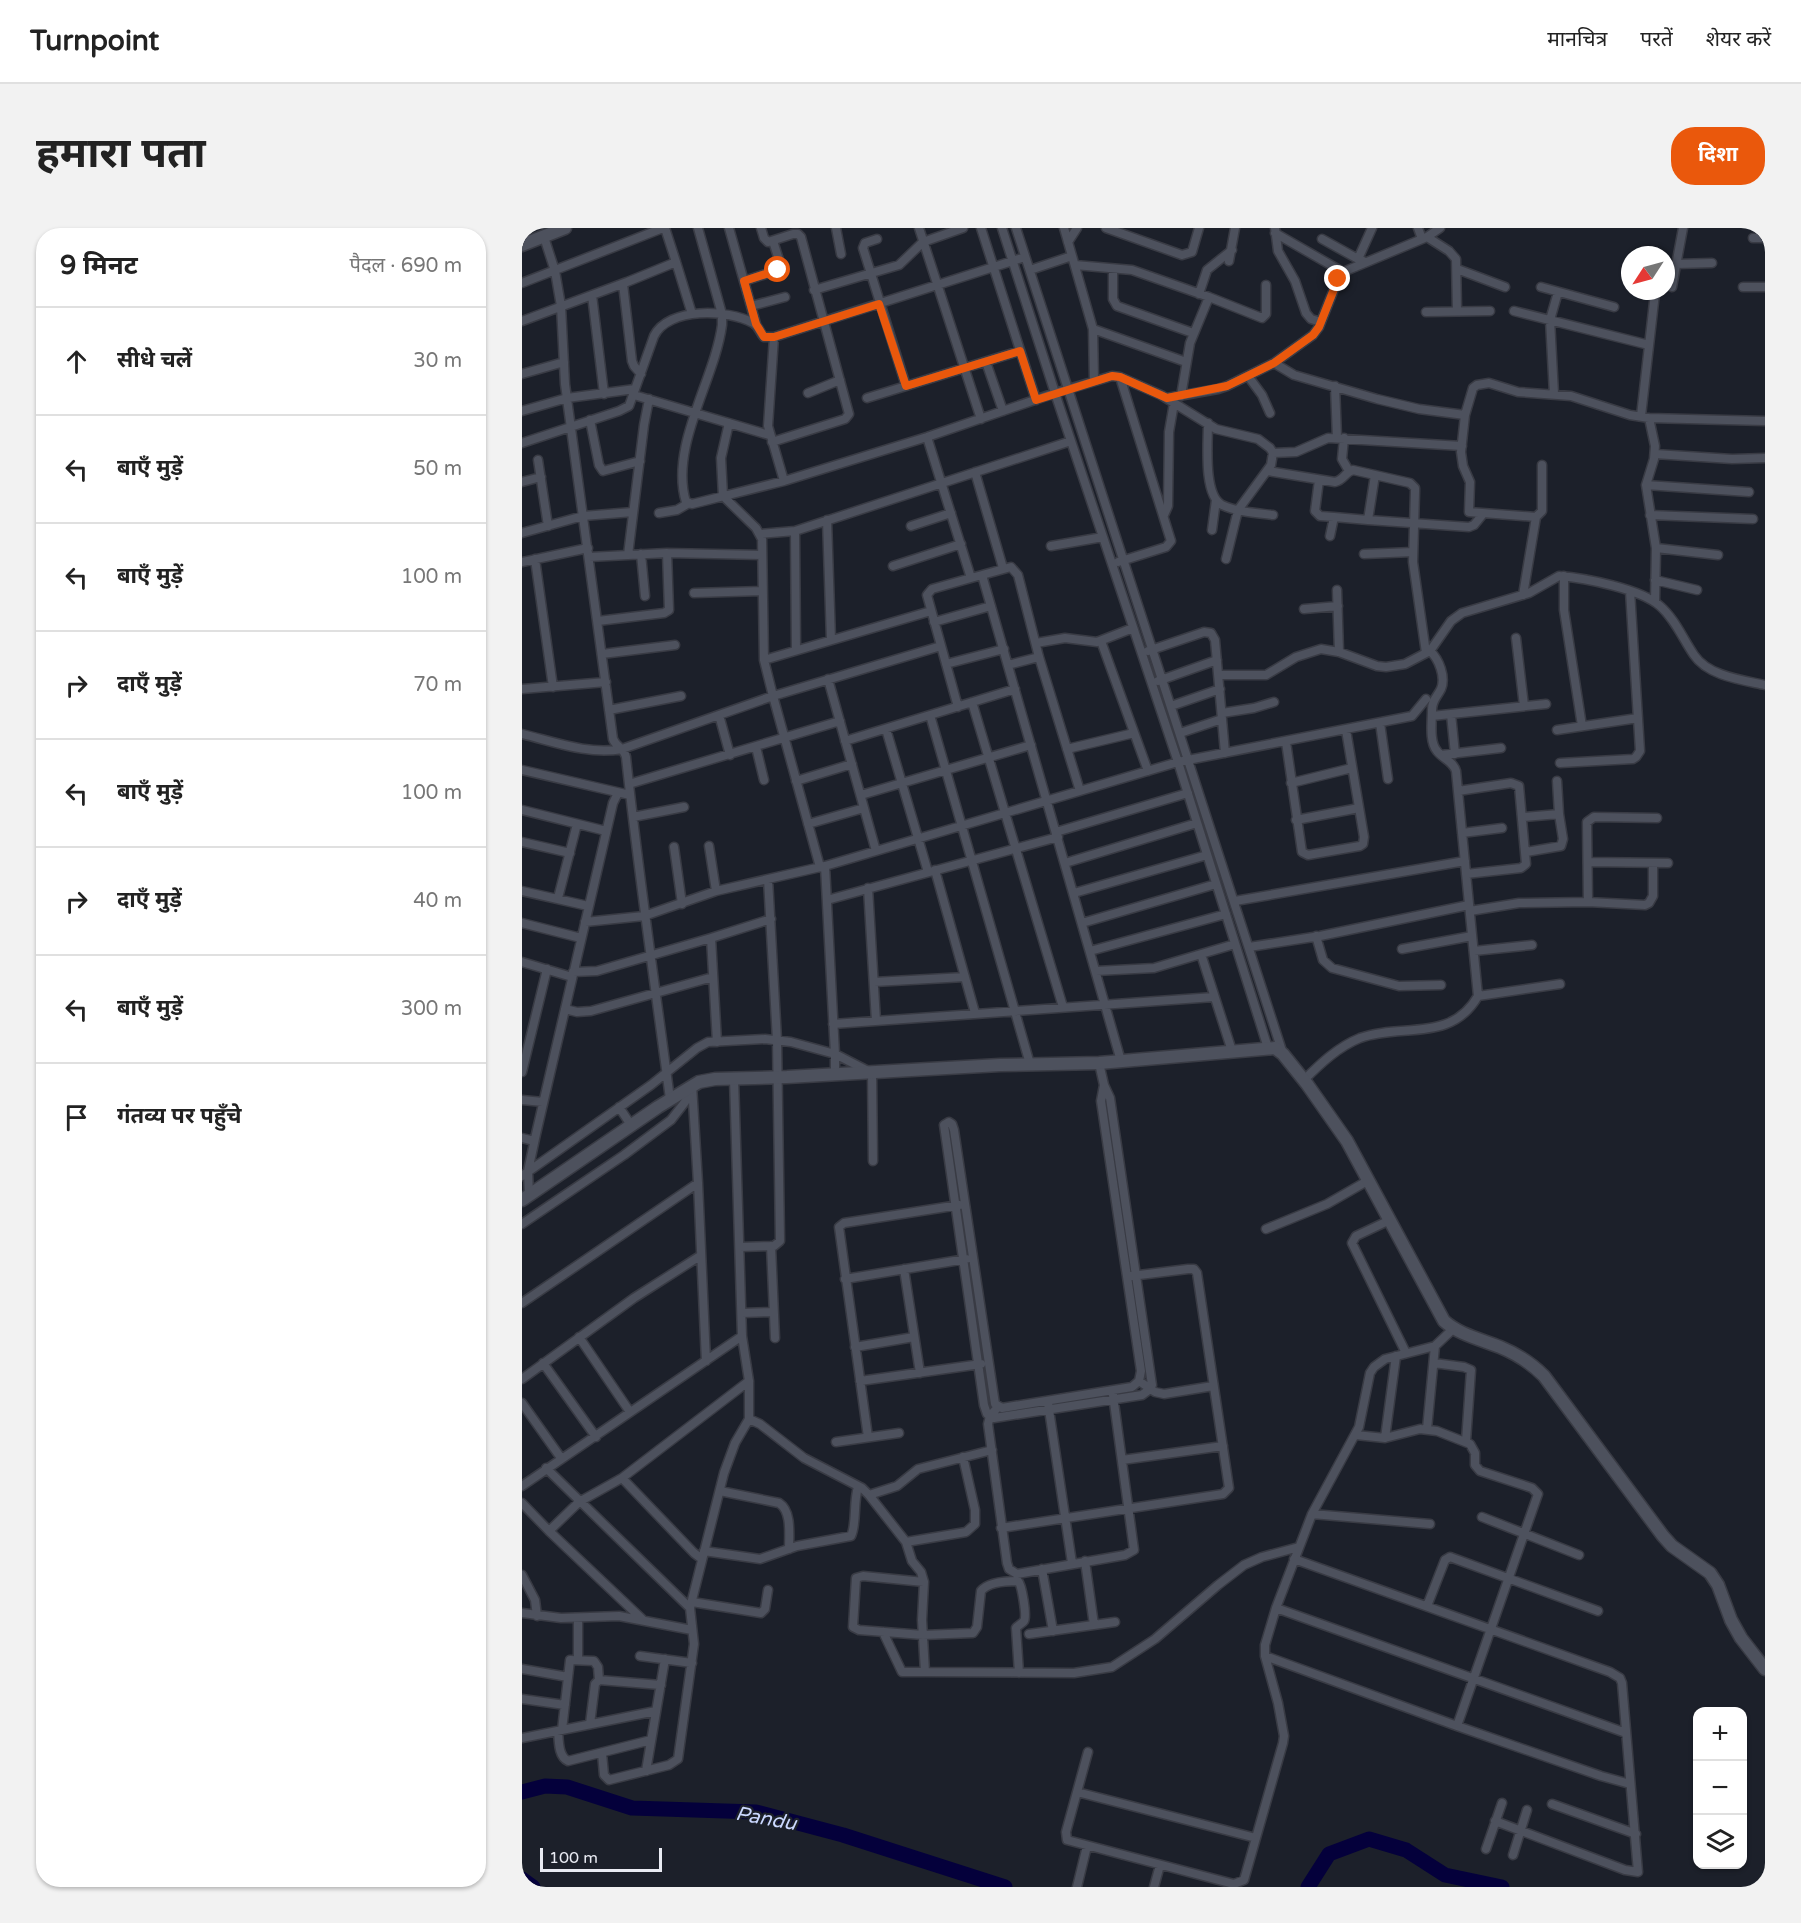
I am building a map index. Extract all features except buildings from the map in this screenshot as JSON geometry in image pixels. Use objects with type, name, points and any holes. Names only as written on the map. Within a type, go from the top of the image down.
[{"type":"street","points":[[522,245],[565,228]]},
{"type":"street","points":[[522,282],[664,228],[692,314]]},
{"type":"street","points":[[689,503],[685,499],[682,468],[721,332],[722,314],[698,228]]},
{"type":"street","points":[[729,228],[756,324],[764,337],[774,337],[1025,257]]},
{"type":"street","points":[[522,411],[567,398],[634,392],[771,439],[848,417],[849,411],[797,231],[774,241],[766,241],[761,228]]},
{"type":"street","points":[[836,228],[841,254]]},
{"type":"street","points":[[919,228],[981,419]]},
{"type":"street","points":[[814,290],[899,265],[923,242],[963,228]]},
{"type":"street","points":[[981,228],[1036,400]]},
{"type":"street","points":[[1002,228],[1178,762],[1268,1048]]},
{"type":"street","points":[[1016,228],[1283,1054]]},
{"type":"street","points":[[1064,228],[1093,329],[1094,380]]},
{"type":"street","points":[[1068,242],[1077,228]]},
{"type":"street","points":[[1110,229],[1185,255],[1192,252],[1199,228]]},
{"type":"street","points":[[1229,261],[1234,228]]},
{"type":"street","points":[[1361,260],[1372,228]]},
{"type":"street","points":[[1418,228],[1425,238],[1453,255],[1456,269],[1457,311]]},
{"type":"street","points":[[1174,399],[1218,389],[1274,363],[1313,335],[1321,322],[1338,279],[1344,272],[1361,260],[1425,238],[1440,228]]},
{"type":"street","points":[[1675,270],[1683,228]]},
{"type":"street","points":[[1275,230],[1344,272]]},
{"type":"street","points":[[1275,230],[1278,251],[1295,281],[1306,313],[1311,319],[1321,322]]},
{"type":"street","points":[[544,237],[554,268],[561,306],[567,398],[609,710],[615,743],[626,757],[644,916],[670,1099]]},
{"type":"street","points":[[1753,237],[1765,238]]},
{"type":"street","points":[[877,239],[863,245],[879,304],[906,386]]},
{"type":"street","points":[[1322,239],[1361,260]]},
{"type":"street","points":[[744,281],[778,270],[780,263],[774,241]]},
{"type":"street","points":[[1199,294],[1207,270],[1232,250]]},
{"type":"street","points":[[1030,270],[1074,260],[1140,273],[1262,318],[1266,314],[1266,285]]},
{"type":"street","points":[[522,321],[676,262]]},
{"type":"street","points":[[1676,264],[1713,263]]},
{"type":"street","points":[[1113,269],[1113,299],[1117,306],[1193,333]]},
{"type":"street","points":[[1456,269],[1505,287]]},
{"type":"street","points":[[622,284],[632,361],[641,374]]},
{"type":"street","points":[[1541,287],[1614,307]]},
{"type":"street","points":[[1743,287],[1765,287]]},
{"type":"street","points":[[1554,394],[1550,320],[1558,292]]},
{"type":"street","points":[[592,295],[604,394]]},
{"type":"street","points":[[751,306],[784,297]]},
{"type":"street","points":[[1164,515],[1168,506],[1169,432],[1174,399],[1193,333],[1209,297]]},
{"type":"street","points":[[1654,300],[1645,417],[1654,438],[1655,454],[1646,485],[1656,548],[1655,602]]},
{"type":"street","points":[[1426,312],[1490,310]]},
{"type":"street","points":[[1514,311],[1649,345]]},
{"type":"street","points":[[522,443],[625,409],[660,326],[692,314],[730,315],[756,324]]},
{"type":"street","points":[[1093,329],[1186,362]]},
{"type":"street","points":[[774,337],[771,439],[784,481]]},
{"type":"street","points":[[867,398],[1020,351]]},
{"type":"street","points":[[522,374],[564,362]]},
{"type":"street","points":[[986,362],[1003,411]]},
{"type":"street","points":[[1274,363],[1294,375],[1396,404],[1465,415]]},
{"type":"street","points":[[1248,376],[1262,395],[1270,413]]},
{"type":"street","points":[[1112,564],[1170,545],[1171,537],[1120,377]]},
{"type":"street","points":[[659,513],[677,510],[689,503],[784,481],[927,438],[1094,380],[1120,377],[1174,399],[1222,431],[1258,439],[1266,444],[1272,453],[1273,460],[1268,471],[1238,510],[1226,559]]},
{"type":"street","points":[[808,393],[840,380]]},
{"type":"street","points":[[1536,517],[1472,513],[1468,508],[1470,487],[1462,459],[1465,415],[1473,388],[1482,383],[1525,393],[1570,396],[1645,417],[1765,421]]},
{"type":"street","points":[[1335,386],[1342,459],[1349,471]]},
{"type":"street","points":[[628,555],[649,399]]},
{"type":"street","points":[[590,420],[599,465],[603,471],[640,461]]},
{"type":"street","points":[[729,423],[721,458],[723,496],[760,534],[764,660],[808,824],[823,866],[827,900],[835,1075]]},
{"type":"street","points":[[1208,423],[1210,487],[1216,500],[1212,530]]},
{"type":"street","points":[[1067,429],[1079,425]]},
{"type":"street","points":[[927,438],[971,578]]},
{"type":"street","points":[[1272,453],[1296,452],[1322,439],[1341,438],[1462,446]]},
{"type":"street","points":[[760,534],[795,531],[1071,441]]},
{"type":"street","points":[[1655,454],[1732,459],[1765,458]]},
{"type":"street","points":[[538,460],[548,526]]},
{"type":"street","points":[[1523,595],[1536,517],[1542,511],[1542,465]]},
{"type":"street","points":[[1268,471],[1339,481],[1349,471]]},
{"type":"street","points":[[1304,1080],[1337,1050],[1359,1039],[1375,1034],[1441,1027],[1466,1013],[1478,996],[1455,766],[1435,749],[1433,742],[1432,703],[1441,689],[1442,677],[1437,659],[1428,652],[1413,570],[1415,492],[1413,485],[1349,471]]},
{"type":"street","points":[[975,472],[1003,568]]},
{"type":"street","points":[[1368,520],[1375,475]]},
{"type":"street","points":[[522,482],[541,477]]},
{"type":"street","points":[[1319,480],[1315,511],[1320,516],[1472,526],[1483,514]]},
{"type":"street","points":[[1646,485],[1749,492]]},
{"type":"street","points":[[1089,495],[1100,491]]},
{"type":"street","points":[[1216,500],[1238,510],[1273,515]]},
{"type":"street","points":[[522,533],[584,516],[633,512]]},
{"type":"street","points":[[911,526],[951,513]]},
{"type":"street","points":[[1650,515],[1753,519]]},
{"type":"street","points":[[1330,536],[1334,518]]},
{"type":"street","points":[[827,520],[831,640]]},
{"type":"street","points":[[1051,546],[1101,532],[1111,525]]},
{"type":"street","points":[[795,531],[796,650]]},
{"type":"street","points":[[893,566],[961,544]]},
{"type":"street","points":[[1656,548],[1718,555]]},
{"type":"street","points":[[1364,554],[1413,552]]},
{"type":"street","points":[[522,562],[589,553],[762,555]]},
{"type":"street","points":[[598,621],[664,613],[669,610],[667,553]]},
{"type":"street","points":[[641,554],[645,596]]},
{"type":"street","points":[[536,559],[553,687]]},
{"type":"street","points":[[958,707],[927,598],[929,591],[1011,567],[1018,575],[1039,657],[1080,790]]},
{"type":"street","points":[[982,575],[1121,1061]]},
{"type":"street","points":[[1564,576],[1564,610],[1582,726]]},
{"type":"street","points":[[1219,675],[1266,675],[1289,660],[1314,650],[1339,652],[1367,663],[1386,667],[1405,664],[1428,652],[1451,621],[1462,613],[1523,595],[1553,578],[1564,576],[1630,591],[1655,602],[1665,610],[1696,658],[1704,665],[1734,679],[1765,686]]},
{"type":"street","points":[[1655,580],[1697,590]]},
{"type":"street","points":[[1338,590],[1339,652]]},
{"type":"street","points":[[694,593],[762,591]]},
{"type":"street","points":[[1560,763],[1636,757],[1640,752],[1630,591]]},
{"type":"street","points":[[934,622],[991,606]]},
{"type":"street","points":[[1304,609],[1338,606]]},
{"type":"street","points":[[764,660],[931,611]]},
{"type":"street","points":[[1036,643],[1065,638],[1101,641],[1133,628]]},
{"type":"street","points":[[1142,654],[1208,631],[1215,640],[1225,753]]},
{"type":"street","points":[[1516,638],[1524,706]]},
{"type":"street","points":[[1101,641],[1148,771]]},
{"type":"street","points":[[602,654],[675,645]]},
{"type":"street","points":[[522,734],[580,749],[610,751],[622,749],[772,696],[941,646]]},
{"type":"street","points":[[946,664],[1004,649]]},
{"type":"street","points":[[1008,665],[1039,657]]},
{"type":"street","points":[[1152,683],[1217,660]]},
{"type":"street","points":[[828,680],[876,851]]},
{"type":"street","points":[[522,689],[606,682]]},
{"type":"street","points":[[845,741],[1015,689]]},
{"type":"street","points":[[1171,706],[1220,689]]},
{"type":"street","points":[[609,710],[681,696]]},
{"type":"street","points":[[585,922],[644,916],[716,891],[823,866],[1178,762],[1412,716],[1426,699]]},
{"type":"street","points":[[972,702],[1063,1007]]},
{"type":"street","points":[[1180,733],[1222,716],[1274,702]]},
{"type":"street","points":[[1432,716],[1546,704]]},
{"type":"street","points":[[1451,714],[1455,754]]},
{"type":"street","points":[[719,715],[730,755]]},
{"type":"street","points":[[930,715],[1030,1064]]},
{"type":"street","points":[[1557,730],[1638,718]]},
{"type":"street","points":[[629,784],[840,721]]},
{"type":"street","points":[[1380,723],[1388,779]]},
{"type":"street","points":[[886,729],[918,839],[931,871],[975,1013]]},
{"type":"street","points":[[1286,742],[1300,847],[1304,854],[1360,846],[1364,842],[1346,730]]},
{"type":"street","points":[[1067,749],[1134,733]]},
{"type":"street","points":[[861,795],[1031,745]]},
{"type":"street","points":[[756,747],[764,780]]},
{"type":"street","points":[[1441,755],[1501,748]]},
{"type":"street","points":[[796,780],[852,764]]},
{"type":"street","points":[[1291,783],[1352,768]]},
{"type":"street","points":[[522,770],[630,795]]},
{"type":"street","points":[[1526,852],[1561,846],[1563,839],[1557,782]]},
{"type":"street","points":[[1458,791],[1516,784],[1520,791],[1523,817],[1526,864],[1521,868],[1466,874]]},
{"type":"street","points":[[525,1197],[525,1173],[606,831],[618,793]]},
{"type":"street","points":[[827,900],[1016,848],[1188,793]]},
{"type":"street","points":[[633,817],[684,807]]},
{"type":"street","points":[[808,824],[864,808]]},
{"type":"street","points":[[1296,820],[1359,808]]},
{"type":"street","points":[[522,810],[606,831]]},
{"type":"street","points":[[1523,817],[1559,814]]},
{"type":"street","points":[[1588,902],[1586,825],[1590,819],[1658,818]]},
{"type":"street","points":[[1065,863],[1197,823]]},
{"type":"street","points":[[558,898],[577,824]]},
{"type":"street","points":[[1462,833],[1503,828]]},
{"type":"street","points":[[522,844],[570,853]]},
{"type":"street","points":[[709,846],[716,891]]},
{"type":"street","points":[[674,847],[682,904]]},
{"type":"street","points":[[1074,893],[1207,855]]},
{"type":"street","points":[[1235,901],[1465,861]]},
{"type":"street","points":[[1588,862],[1668,863]]},
{"type":"street","points":[[1249,947],[1470,908],[1519,903],[1588,902],[1645,905],[1653,896],[1653,863]]},
{"type":"street","points":[[740,1247],[771,1246],[780,1241],[777,1040],[768,879]]},
{"type":"street","points":[[1082,923],[1216,884]]},
{"type":"street","points":[[868,888],[876,1021]]},
{"type":"street","points":[[522,891],[588,906]]},
{"type":"street","points":[[1090,951],[1226,914]]},
{"type":"street","points":[[522,962],[572,974],[597,971],[771,919]]},
{"type":"street","points":[[522,923],[581,939]]},
{"type":"street","points":[[1316,936],[1323,960],[1332,968],[1399,986],[1441,984]]},
{"type":"street","points":[[1402,949],[1472,936]]},
{"type":"street","points":[[711,938],[717,1042]]},
{"type":"street","points":[[1096,971],[1154,968],[1235,944]]},
{"type":"street","points":[[1474,951],[1532,945]]},
{"type":"street","points":[[1201,954],[1232,1051]]},
{"type":"street","points":[[522,1072],[547,969]]},
{"type":"street","points":[[874,982],[965,976]]},
{"type":"street","points":[[565,1009],[577,1012],[591,1011],[713,978]]},
{"type":"street","points":[[1478,996],[1560,984]]},
{"type":"street","points":[[833,1024],[1214,997]]},
{"type":"street","points":[[525,1173],[708,1042],[777,1040],[791,1042],[835,1054],[872,1072]]},
{"type":"street","points":[[525,1197],[670,1099],[699,1082],[734,1078],[776,1078],[1030,1064],[1099,1063],[1275,1048],[1283,1054],[1304,1080],[1347,1141],[1440,1315],[1453,1329],[1521,1357],[1544,1376],[1663,1536],[1672,1546],[1710,1573],[1718,1585],[1736,1629],[1765,1669]]},
{"type":"street","points":[[1099,1063],[1104,1085],[1110,1098],[1141,1371],[1139,1381],[1132,1387],[1113,1394]]},
{"type":"street","points":[[872,1072],[873,1161]]},
{"type":"street","points":[[602,1753],[604,1775],[609,1780],[669,1765],[678,1759],[694,1644],[691,1605],[720,1491],[735,1443],[749,1419],[748,1381],[742,1336],[734,1078]]},
{"type":"street","points":[[692,1085],[706,1361]]},
{"type":"street","points":[[522,1224],[671,1120],[685,1102],[692,1085]]},
{"type":"street","points":[[522,1100],[543,1102]]},
{"type":"street","points":[[619,1107],[632,1125]]},
{"type":"street","points":[[998,1407],[993,1400],[983,1364],[963,1260],[943,1129],[944,1125],[949,1122],[954,1130],[973,1258],[983,1364],[986,1410],[990,1416],[997,1418],[1048,1404]]},
{"type":"street","points":[[522,1138],[534,1141]]},
{"type":"street","points":[[1266,1229],[1327,1204],[1369,1180]]},
{"type":"street","points":[[522,1303],[698,1183]]},
{"type":"street","points":[[868,1437],[838,1231],[841,1224],[965,1205]]},
{"type":"street","points":[[1390,1220],[1356,1236],[1352,1243],[1406,1353]]},
{"type":"street","points":[[771,1246],[775,1338]]},
{"type":"street","points":[[522,1379],[579,1337],[700,1256]]},
{"type":"street","points":[[845,1279],[973,1258]]},
{"type":"street","points":[[904,1269],[920,1373]]},
{"type":"street","points":[[1001,1528],[1227,1492],[1230,1484],[1222,1446],[1197,1273],[1194,1269],[1188,1269],[1132,1276]]},
{"type":"street","points":[[1113,1394],[1134,1550],[1125,1555],[1017,1574],[1009,1569],[1001,1528],[988,1424],[990,1416],[998,1407],[1048,1404],[1113,1394],[1142,1395],[1150,1389],[1153,1378],[1132,1276]]},
{"type":"street","points":[[742,1313],[773,1312]]},
{"type":"street","points":[[1088,1752],[1066,1836],[1072,1842],[1239,1884],[1246,1876],[1284,1736],[1265,1656],[1266,1637],[1294,1558],[1312,1514],[1356,1435],[1370,1373],[1379,1362],[1436,1346],[1453,1329]]},
{"type":"street","points":[[522,1486],[742,1336]]},
{"type":"street","points":[[579,1337],[630,1412]]},
{"type":"street","points":[[855,1347],[914,1337]]},
{"type":"street","points":[[1427,1429],[1436,1346]]},
{"type":"street","points":[[1385,1438],[1396,1356]]},
{"type":"street","points":[[543,1363],[596,1437]]},
{"type":"street","points":[[1434,1363],[1464,1367],[1472,1374],[1466,1441]]},
{"type":"street","points":[[860,1381],[983,1364]]},
{"type":"street","points":[[549,1531],[579,1502],[622,1478],[748,1381]]},
{"type":"street","points":[[1139,1381],[1150,1389],[1164,1394],[1213,1386]]},
{"type":"street","points":[[522,1403],[561,1458]]},
{"type":"street","points":[[1048,1404],[1072,1563]]},
{"type":"street","points":[[749,1419],[760,1424],[804,1458],[858,1486],[869,1495],[906,1542],[912,1561],[921,1572],[924,1582],[925,1672]]},
{"type":"street","points":[[1356,1435],[1385,1438],[1427,1429],[1466,1441],[1474,1449],[1477,1469],[1532,1488],[1538,1494],[1457,1726]]},
{"type":"street","points":[[836,1442],[899,1433]]},
{"type":"street","points":[[1122,1460],[1222,1446]]},
{"type":"street","points":[[869,1495],[897,1486],[918,1469],[992,1450]]},
{"type":"street","points":[[906,1542],[966,1532],[972,1528],[976,1520],[975,1510],[963,1457]]},
{"type":"street","points":[[546,1468],[579,1502],[691,1605],[760,1613],[765,1609],[768,1590]]},
{"type":"street","points":[[622,1478],[694,1553],[755,1559],[789,1549],[852,1536],[854,1500],[858,1486]]},
{"type":"street","points":[[720,1491],[783,1505],[787,1512],[789,1549]]},
{"type":"street","points":[[522,1503],[642,1619]]},
{"type":"street","points":[[1312,1514],[1430,1524]]},
{"type":"street","points":[[1482,1517],[1579,1556]]},
{"type":"street","points":[[882,1632],[902,1672],[1074,1673],[1112,1667],[1155,1639],[1244,1565],[1262,1557],[1299,1547]]},
{"type":"street","points":[[1427,1606],[1444,1560],[1450,1557],[1598,1611]]},
{"type":"street","points":[[1294,1558],[1616,1675],[1622,1683],[1638,1872],[1625,1870],[1495,1821]]},
{"type":"street","points":[[1085,1561],[1094,1625]]},
{"type":"street","points":[[1042,1569],[1053,1630]]},
{"type":"street","points":[[522,1575],[535,1600],[537,1616]]},
{"type":"street","points":[[924,1582],[863,1576],[856,1578],[853,1627],[859,1630],[923,1635],[973,1633],[977,1627],[983,1588],[988,1585],[1018,1581],[1022,1585],[1025,1617],[1023,1623],[1016,1628],[1019,1673]]},
{"type":"street","points":[[1276,1608],[1626,1733]]},
{"type":"street","points":[[522,1613],[578,1618],[619,1616],[692,1630]]},
{"type":"street","points":[[578,1618],[578,1659]]},
{"type":"street","points":[[1029,1634],[1115,1622]]},
{"type":"street","points":[[640,1656],[692,1663]]},
{"type":"street","points":[[1265,1656],[1457,1726],[1630,1784]]},
{"type":"street","points":[[646,1771],[665,1659]]},
{"type":"street","points":[[590,1725],[595,1684],[599,1680],[598,1667],[594,1661],[570,1660],[560,1730],[563,1759],[572,1761],[651,1740]]},
{"type":"street","points":[[522,1669],[568,1677]]},
{"type":"street","points":[[599,1680],[661,1685]]},
{"type":"street","points":[[522,1699],[565,1705]]},
{"type":"street","points":[[522,1738],[656,1711]]},
{"type":"street","points":[[1077,1792],[1256,1838]]},
{"type":"street","points":[[1486,1849],[1502,1803]]},
{"type":"street","points":[[1552,1804],[1636,1834]]},
{"type":"street","points":[[1513,1855],[1527,1810]]},
{"type":"street","points":[[1077,1887],[1087,1846]]},
{"type":"street","points":[[1154,1887],[1160,1865]]},
{"type":"waterway","name":"Pandu","points":[[522,1792],[545,1786],[567,1787],[632,1808],[756,1812],[843,1835],[1005,1887]]},
{"type":"waterway","name":"Pandu","points":[[1308,1887],[1329,1854],[1369,1839],[1406,1850],[1445,1875],[1502,1887]]},
{"type":"waterway","name":"Pandu","points":[[522,1879],[533,1887]]},
{"type":"route","points":[[778,270],[744,281],[756,324],[764,337],[774,337],[822,320],[879,304],[906,386],[1020,351],[1036,400],[1112,376],[1120,377],[1167,398],[1227,386],[1274,363],[1313,335],[1319,327],[1338,279]]}]
